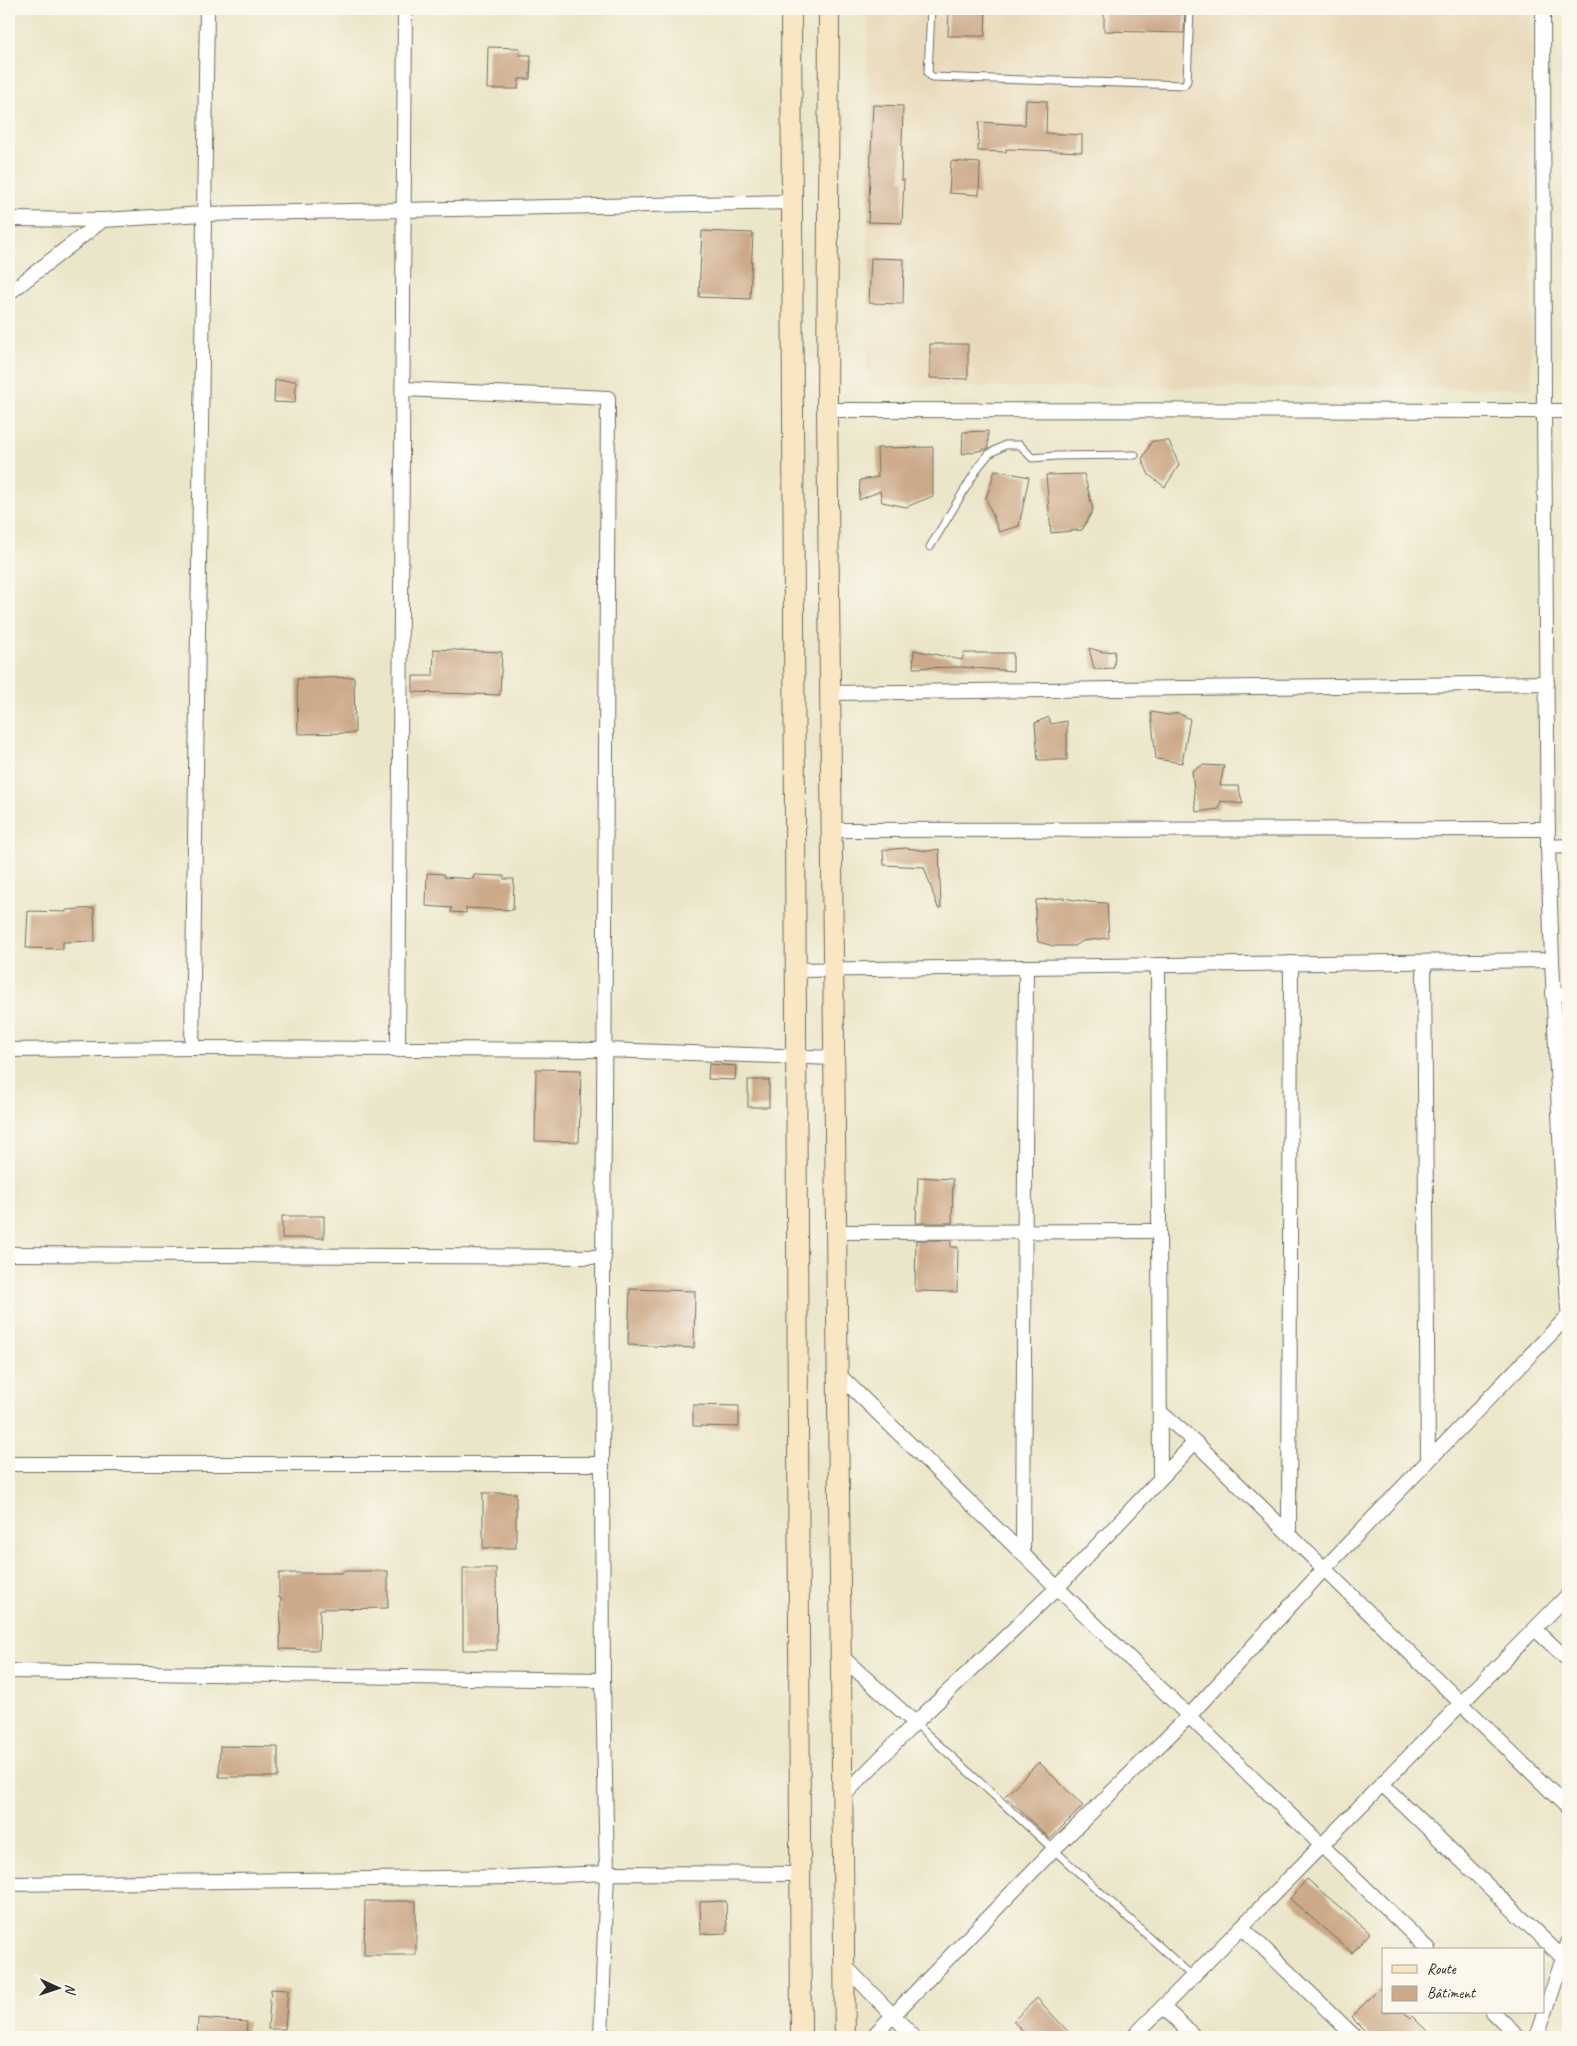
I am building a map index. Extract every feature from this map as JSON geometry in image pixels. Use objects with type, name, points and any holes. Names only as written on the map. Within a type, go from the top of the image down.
[{"type":"street","points":[[192,1048],[207,9]]},
{"type":"street","points":[[398,1050],[405,9]]},
{"type":"street","points":[[791,9],[799,1874],[802,2037]]},
{"type":"street","points":[[829,9],[828,410],[844,1794],[845,2037]]},
{"type":"street","points":[[1543,9],[1548,847],[1568,1309]]},
{"type":"street","points":[[9,219],[103,220],[204,214],[792,202]]},
{"type":"street","points":[[9,293],[103,220]]},
{"type":"street","points":[[402,389],[608,398],[602,1464],[603,1680],[607,1873],[601,2037]]},
{"type":"street","points":[[828,410],[1568,411]]},
{"type":"street","points":[[831,693],[1547,683]]},
{"type":"street","points":[[832,830],[1548,829]]},
{"type":"street","points":[[1548,847],[1568,846]]},
{"type":"street","points":[[795,970],[1552,960]]},
{"type":"street","points":[[1424,962],[1428,1460]]},
{"type":"street","points":[[1289,1534],[1291,963]]},
{"type":"street","points":[[1158,965],[1160,1477]]},
{"type":"street","points":[[1023,1554],[1026,966]]},
{"type":"street","points":[[1553,993],[1568,995]]},
{"type":"street","points":[[9,1050],[192,1048],[605,1050],[835,1058]]},
{"type":"street","points":[[837,1232],[1159,1231]]},
{"type":"street","points":[[9,1254],[604,1257]]},
{"type":"street","points":[[872,2037],[1054,1849],[1189,1716],[1324,1569],[1568,1316]]},
{"type":"street","points":[[839,1375],[1427,1948]]},
{"type":"street","points":[[1160,1412],[1195,1442],[1568,1808]]},
{"type":"street","points":[[844,1794],[915,1723],[1057,1588],[1195,1442]]},
{"type":"street","points":[[9,1464],[602,1464]]},
{"type":"street","points":[[1133,2037],[1568,1595]]},
{"type":"street","points":[[1535,1629],[1568,1660]]},
{"type":"street","points":[[842,1657],[915,1723]]},
{"type":"street","points":[[9,1671],[603,1680]]},
{"type":"street","points":[[1382,1784],[1562,1957]]},
{"type":"street","points":[[9,1884],[512,1877],[607,1873],[799,1874]]},
{"type":"street","points":[[1242,1927],[1354,2037]]},
{"type":"street","points":[[1537,2037],[1568,1943]]},
{"type":"street","points":[[845,1966],[914,2037]]},
{"type":"street","points":[[1163,2007],[1196,2037]]},
{"type":"street","points":[[1495,2014],[1518,2037]]},
{"type":"lane","points":[[931,9],[928,73],[932,77],[1184,85],[1187,81],[1190,9]]},
{"type":"lane","points":[[930,547],[979,466],[988,454],[1005,445],[1020,445],[1032,458],[1136,455]]},
{"type":"lane","points":[[915,1723],[1193,1976]]},
{"type":"shaded area","points":[[868,9],[1532,9],[1531,388],[867,387]]},
{"type":"building","points":[[949,9],[986,9],[985,36],[948,36]]},
{"type":"building","points":[[1104,9],[1185,9],[1184,33],[1104,31]]},
{"type":"building","points":[[488,47],[520,48],[519,55],[531,55],[530,79],[519,79],[518,89],[487,89]]},
{"type":"building","points":[[1026,100],[1047,101],[1046,133],[1082,135],[1082,152],[1006,149],[1006,152],[978,151],[979,122],[1025,125]]},
{"type":"building","points":[[873,105],[903,106],[901,180],[904,180],[902,223],[868,222]]},
{"type":"building","points":[[951,161],[980,163],[979,195],[949,193]]},
{"type":"building","points":[[702,231],[753,233],[750,299],[699,297]]},
{"type":"building","points":[[871,258],[904,259],[903,304],[869,303]]},
{"type":"building","points":[[930,344],[968,344],[968,379],[930,378]]},
{"type":"building","points":[[275,380],[296,381],[295,403],[274,402]]},
{"type":"building","points":[[988,431],[988,449],[962,454],[963,432]]},
{"type":"building","points":[[1152,441],[1169,441],[1179,465],[1165,487],[1149,475],[1142,459]]},
{"type":"building","points":[[933,447],[933,496],[906,507],[882,502],[880,491],[859,500],[860,480],[878,477],[877,448]]},
{"type":"building","points":[[995,470],[1029,477],[1019,526],[999,532],[986,498]]},
{"type":"building","points":[[1084,474],[1093,510],[1082,530],[1051,533],[1046,475]]},
{"type":"building","points":[[1089,648],[1103,652],[1115,651],[1114,668],[1094,669]]},
{"type":"building","points":[[434,649],[502,652],[500,695],[413,692],[413,676],[433,676]]},
{"type":"building","points":[[914,650],[962,660],[964,653],[1013,653],[1013,671],[961,667],[913,668]]},
{"type":"building","points":[[354,677],[355,733],[298,734],[297,679]]},
{"type":"building","points":[[1151,712],[1169,715],[1178,713],[1190,719],[1182,763],[1156,759]]},
{"type":"building","points":[[1049,717],[1051,724],[1067,721],[1067,760],[1038,760],[1035,723]]},
{"type":"building","points":[[1203,765],[1224,766],[1220,786],[1238,786],[1243,804],[1221,801],[1219,809],[1196,812],[1192,771]]},
{"type":"building","points":[[906,848],[928,851],[939,849],[941,908],[938,908],[924,867],[884,865],[883,850]]},
{"type":"building","points":[[427,873],[444,874],[444,877],[473,879],[474,875],[504,876],[504,879],[514,879],[513,910],[466,908],[466,913],[451,912],[452,908],[426,906]]},
{"type":"building","points":[[1063,898],[1107,903],[1109,938],[1083,941],[1075,946],[1054,946],[1038,942],[1035,917],[1036,900]]},
{"type":"building","points":[[94,908],[95,941],[63,942],[63,949],[26,948],[28,911],[66,912],[66,910]]},
{"type":"building","points":[[709,1064],[736,1066],[735,1080],[708,1079]]},
{"type":"building","points":[[536,1069],[581,1070],[579,1142],[535,1141]]},
{"type":"building","points":[[748,1080],[769,1080],[769,1107],[748,1107]]},
{"type":"building","points":[[918,1177],[953,1179],[952,1223],[916,1223]]},
{"type":"building","points":[[282,1216],[324,1216],[324,1238],[282,1238]]},
{"type":"building","points":[[916,1240],[951,1240],[951,1247],[958,1247],[957,1292],[915,1291]]},
{"type":"building","points":[[630,1289],[695,1291],[694,1348],[628,1345]]},
{"type":"building","points":[[693,1405],[739,1406],[739,1427],[693,1426]]},
{"type":"building","points":[[483,1493],[516,1493],[516,1548],[483,1548]]},
{"type":"building","points":[[463,1568],[496,1568],[497,1650],[463,1650]]},
{"type":"building","points":[[343,1571],[388,1571],[388,1608],[320,1609],[319,1650],[280,1649],[281,1598],[279,1598],[279,1573],[343,1573]]},
{"type":"building","points":[[220,1746],[278,1747],[278,1777],[219,1777]]},
{"type":"building","points":[[1039,1762],[1083,1806],[1050,1839],[1005,1796]]},
{"type":"building","points":[[1307,1879],[1370,1933],[1352,1953],[1290,1899]]},
{"type":"building","points":[[365,1901],[416,1901],[416,1955],[364,1955]]},
{"type":"building","points":[[726,1901],[727,1933],[701,1934],[700,1902]]},
{"type":"building","points":[[1382,1986],[1382,2014],[1406,2014],[1410,2018],[1412,2016],[1433,2037],[1371,2037],[1351,2017]]},
{"type":"building","points":[[271,1989],[288,1990],[285,2029],[268,2029]]},
{"type":"building","points":[[1037,1998],[1073,2037],[1028,2037],[1013,2021]]},
{"type":"building","points":[[198,2018],[247,2022],[246,2037],[197,2037]]}]
